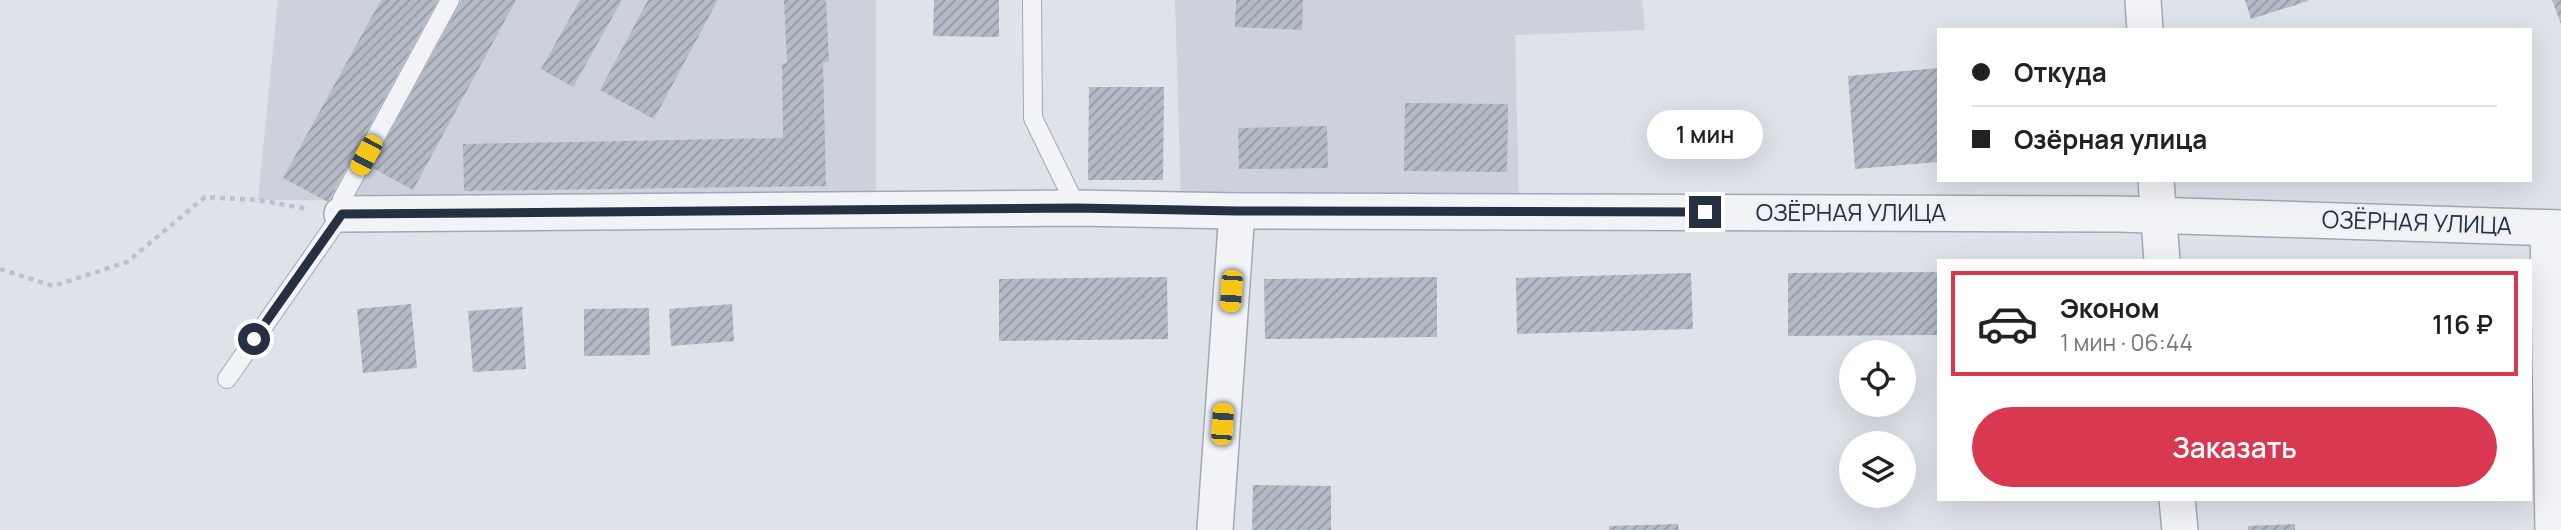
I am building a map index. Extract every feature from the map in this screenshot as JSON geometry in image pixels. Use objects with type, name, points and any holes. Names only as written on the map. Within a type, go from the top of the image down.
[{"type":"street","points":[[2143,0],[2145,28]]},
{"type":"street","name":"ОЗЁРНАЯ УЛИЦА","points":[[342,214],[1077,208],[1237,211],[2157,197],[2554,228]]},
{"type":"street","points":[[2157,197],[2162,259]]},
{"type":"street","points":[[1214,530],[1237,211]]},
{"type":"street","points":[[2553,530],[2554,228]]},
{"type":"street","points":[[2178,501],[2180,530]]},
{"type":"lane","points":[[227,379],[342,214],[342,199],[450,0]]},
{"type":"lane","points":[[1032,0],[1032,118],[1077,208]]},
{"type":"path","points":[[0,269],[54,286],[127,262],[205,197],[258,200],[342,214]]},
{"type":"shaded area","points":[[278,0],[876,0],[876,203],[258,200]]},
{"type":"shaded area","points":[[1175,0],[1642,0],[1645,30],[1515,35],[1519,200],[1181,200]]},
{"type":"building","points":[[381,0],[438,0],[328,202],[283,178]]},
{"type":"building","points":[[462,0],[516,0],[413,190],[371,167]]},
{"type":"building","points":[[580,0],[622,0],[573,87],[541,69]]},
{"type":"building","points":[[648,0],[718,0],[654,119],[600,90]]},
{"type":"building","points":[[784,0],[826,0],[829,62],[823,63],[826,186],[464,191],[463,144],[783,138],[782,64],[787,63]]},
{"type":"building","points":[[934,0],[999,0],[999,37],[933,36]]},
{"type":"building","points":[[1236,0],[1303,0],[1302,30],[1235,27]]},
{"type":"building","points":[[2245,0],[2308,0],[2308,1],[2251,19]]},
{"type":"building","points":[[2552,0],[2561,0],[2561,24]]},
{"type":"building","points":[[1937,68],[1937,162],[1855,169],[1848,76]]},
{"type":"building","points":[[1089,87],[1164,87],[1163,180],[1088,180]]},
{"type":"building","points":[[1405,103],[1508,104],[1507,172],[1404,171]]},
{"type":"building","points":[[1327,126],[1328,168],[1239,169],[1238,128]]},
{"type":"building","points":[[1937,272],[1937,335],[1788,336],[1788,273]]},
{"type":"building","points":[[1691,273],[1693,329],[1517,334],[1516,278]]},
{"type":"building","points":[[1167,277],[1168,339],[999,341],[999,279]]},
{"type":"building","points":[[1437,277],[1437,337],[1265,339],[1264,279]]},
{"type":"building","points":[[411,304],[417,368],[363,373],[357,309]]},
{"type":"building","points":[[732,304],[734,341],[671,346],[669,309]]},
{"type":"building","points":[[522,307],[526,369],[473,372],[468,311]]},
{"type":"building","points":[[649,308],[650,355],[584,356],[584,309]]},
{"type":"building","points":[[1253,485],[1331,486],[1331,530],[1252,530]]},
{"type":"building","points":[[1678,524],[1679,530],[1609,530],[1609,526]]},
{"type":"building","points":[[2295,524],[2295,530],[2248,530],[2248,526]]},
{"type":"route","points":[[254,339],[342,214],[1077,208],[1705,212]]}]
